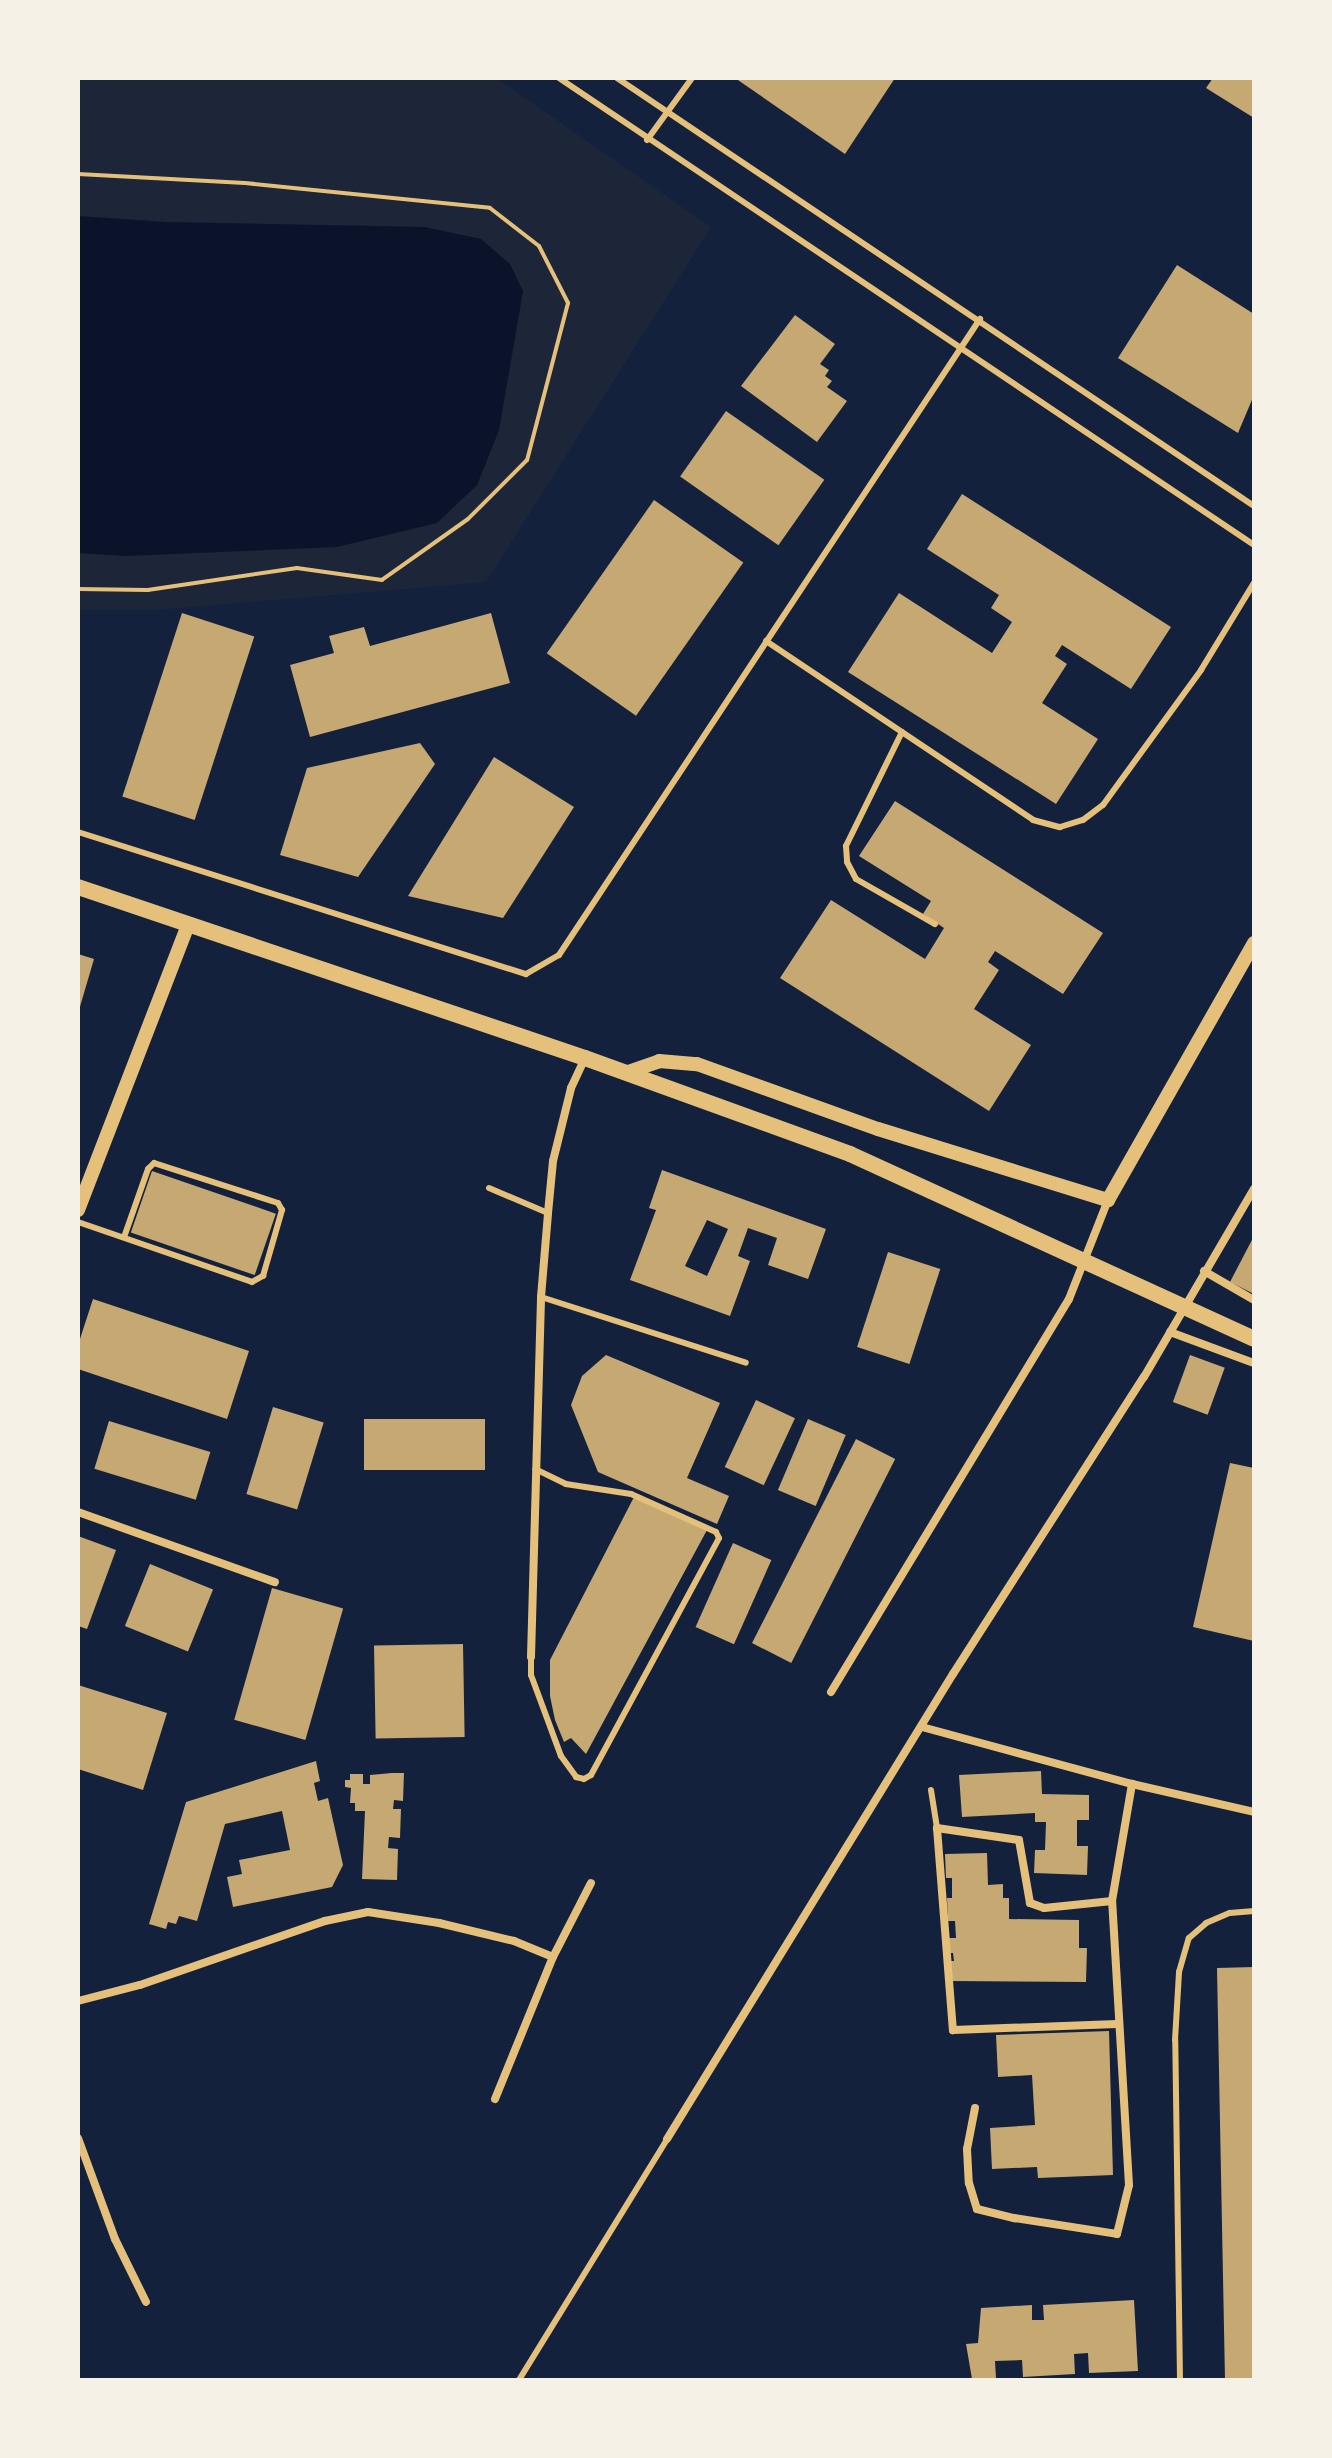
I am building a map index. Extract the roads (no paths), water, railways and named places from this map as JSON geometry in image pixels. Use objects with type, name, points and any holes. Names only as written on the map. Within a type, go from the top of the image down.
[{"type":"main road","points":[[78,887],[585,1058],[850,1154],[1254,1339]]},
{"type":"street","points":[[78,1210],[188,925]]},
{"type":"street","points":[[831,1692],[1069,1299],[1108,1200],[1254,943]]},
{"type":"street","points":[[531,1657],[541,1297],[548,1213],[560,1131],[571,1088],[585,1058]]},
{"type":"street","points":[[625,1073],[659,1061],[697,1064],[878,1129],[1108,1200]]},
{"type":"street","points":[[667,2139],[1170,1332],[1254,1189]]},
{"type":"street","points":[[1204,1271],[1254,1300]]},
{"type":"street","points":[[1170,1332],[1254,1363]]},
{"type":"street","points":[[78,1512],[275,1582]]},
{"type":"street","points":[[922,1727],[1132,1784],[1254,1812]]},
{"type":"street","points":[[975,2108],[967,2149],[969,2183],[977,2209],[1117,2234],[1129,2185],[1112,1901],[1132,1784]]},
{"type":"street","points":[[1112,1901],[1044,1908],[1030,1903],[1019,1840],[937,1828],[953,2030],[1117,2024]]},
{"type":"street","points":[[495,2099],[553,1957],[591,1883]]},
{"type":"street","points":[[78,2001],[140,1985],[325,1921],[368,1912],[439,1923],[514,1941],[553,1957]]},
{"type":"street","points":[[78,2138],[115,2239],[146,2302]]},
{"type":"lane","points":[[559,78],[1254,545]]},
{"type":"lane","points":[[617,78],[980,319],[1254,506]]},
{"type":"lane","points":[[647,140],[692,78]]},
{"type":"lane","points":[[78,832],[526,974],[559,955],[962,351],[980,319]]},
{"type":"lane","points":[[766,641],[1033,820],[1060,827],[1083,820],[1103,805],[1201,670],[1254,583]]},
{"type":"lane","points":[[902,732],[846,846],[847,862],[856,879],[935,924]]},
{"type":"lane","points":[[78,1222],[252,1282],[263,1276],[282,1210],[278,1203],[154,1163],[148,1169],[124,1237]]},
{"type":"lane","points":[[489,1188],[548,1213]]},
{"type":"lane","points":[[541,1297],[746,1363]]},
{"type":"lane","points":[[531,1657],[531,1675],[561,1756],[576,1777],[584,1779],[591,1775],[719,1538],[716,1532],[631,1494],[566,1484],[535,1469]]},
{"type":"lane","points":[[931,1790],[937,1828]]},
{"type":"lane","points":[[1180,2380],[1175,2040],[1179,1972],[1189,1938],[1206,1923],[1230,1913],[1254,1911]]},
{"type":"lane","points":[[519,2380],[667,2139]]}]
